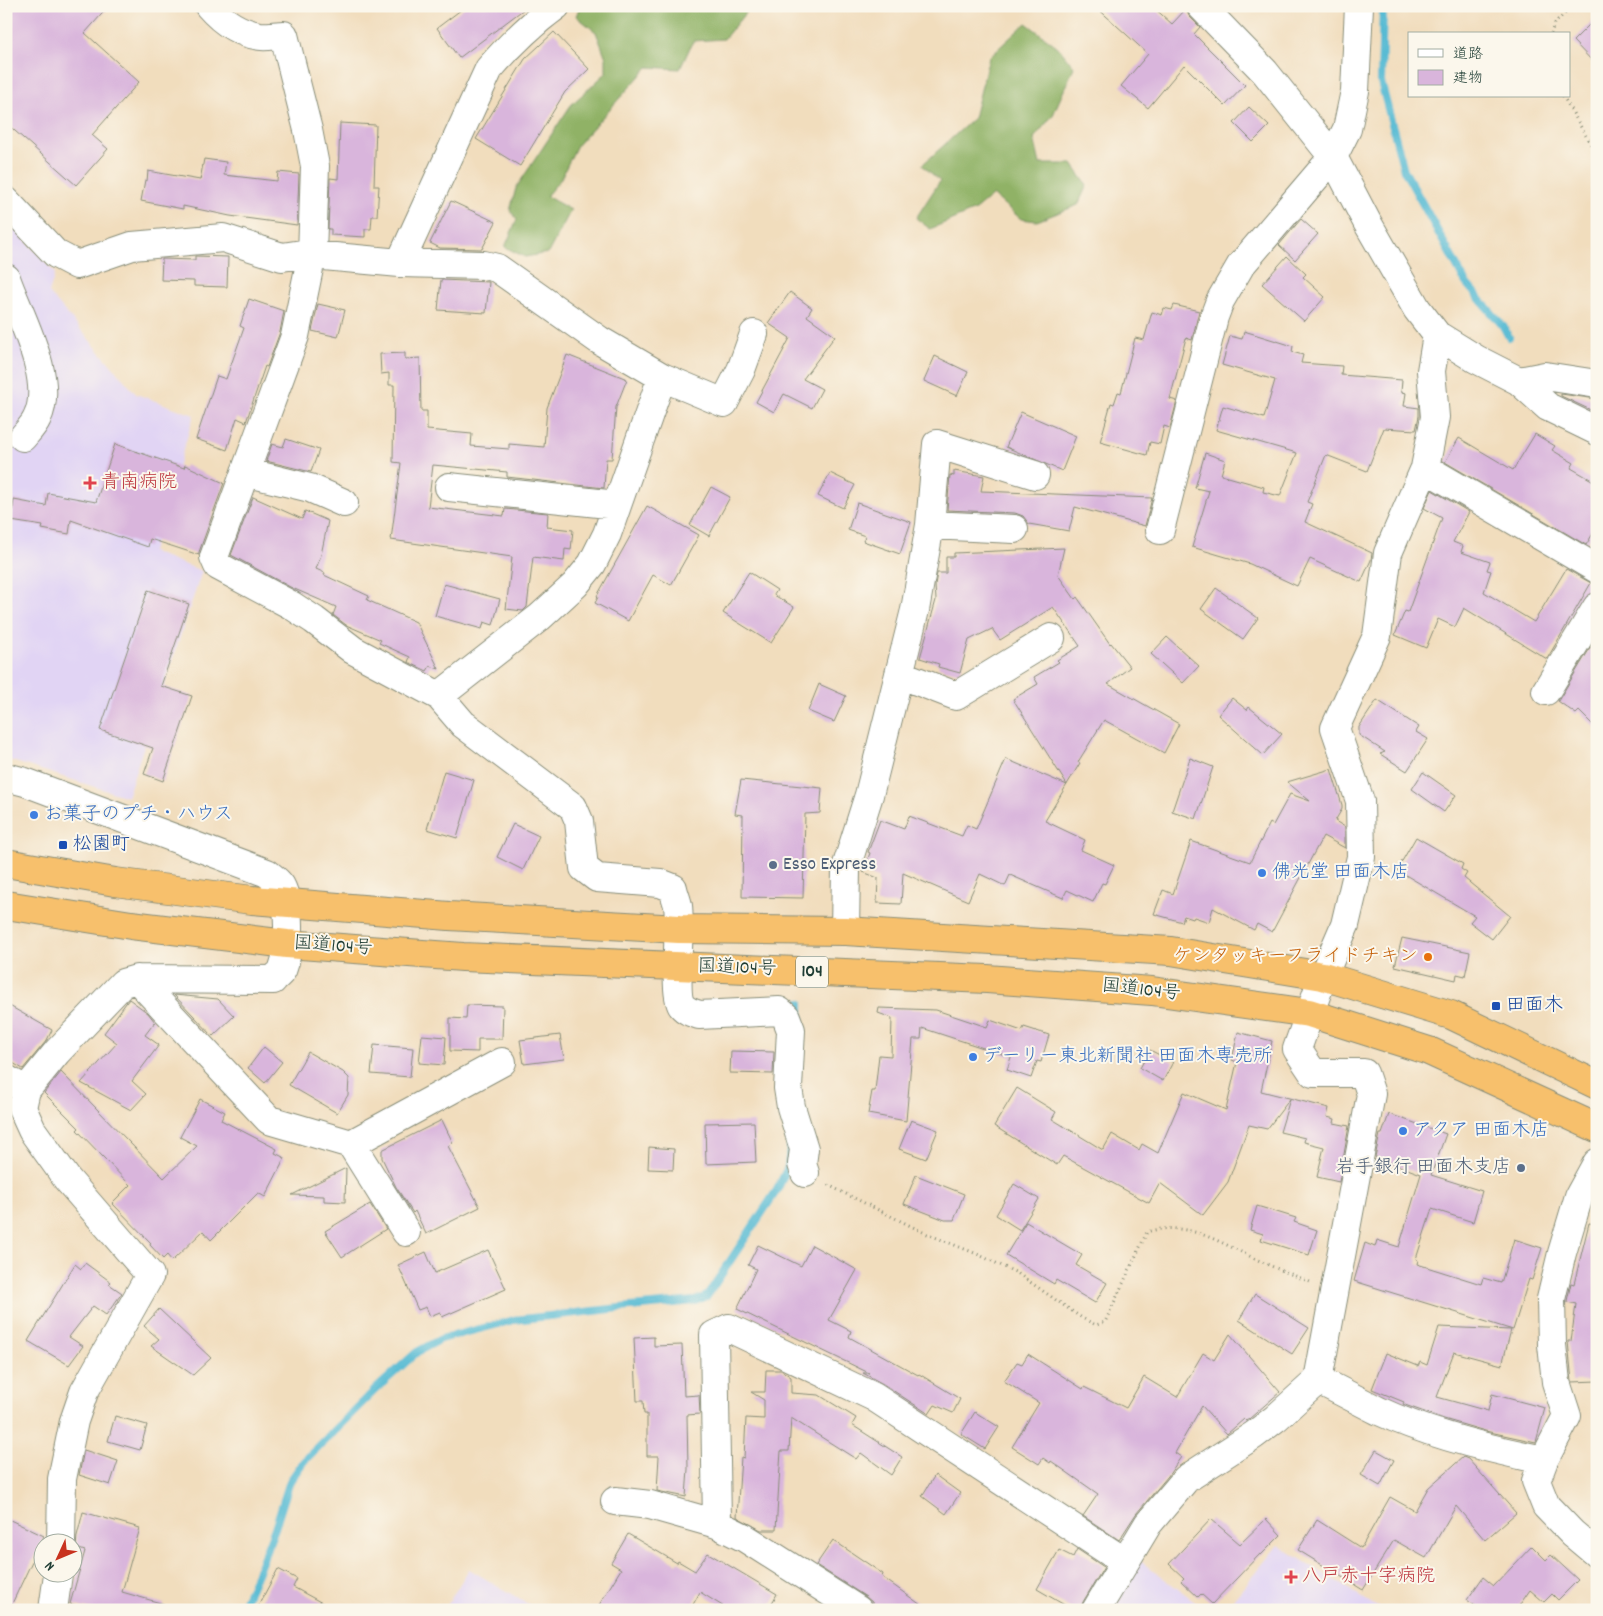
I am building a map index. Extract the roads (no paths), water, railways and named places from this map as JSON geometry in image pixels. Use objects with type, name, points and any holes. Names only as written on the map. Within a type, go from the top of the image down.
[{"type":"highway","name":"国道104号","points":[[6,863],[115,882],[252,900],[449,916],[679,929],[845,931],[1171,950],[1323,976],[1451,1015],[1597,1085]]},
{"type":"highway","name":"国道104号","points":[[6,905],[131,925],[287,944],[463,957],[987,979],[1152,990],[1309,1013],[1429,1051],[1597,1128]]},
{"type":"street","points":[[208,6],[219,18],[233,27],[260,36],[284,35],[315,166],[312,254],[295,336],[214,557],[218,566],[291,605],[353,650],[439,696],[463,724],[573,807],[579,821],[584,868],[597,878],[660,883],[672,888],[678,905],[678,996],[682,1006],[690,1012],[699,1015],[779,1011],[786,1017],[791,1030],[788,1088],[790,1107],[804,1149],[802,1164],[805,1173]]},
{"type":"street","points":[[400,262],[489,69],[542,16],[556,6]]},
{"type":"street","points":[[1201,6],[1265,72],[1333,157],[1367,222],[1417,309],[1437,335],[1476,359],[1519,381],[1548,407],[1597,431]]},
{"type":"street","points":[[1160,530],[1214,317],[1220,301],[1241,265],[1333,157],[1347,129],[1355,91],[1359,6]]},
{"type":"street","points":[[6,201],[56,254],[77,265],[132,246],[223,238],[282,257],[312,254],[400,262],[484,265],[497,268],[599,340],[662,376],[724,403],[741,370],[754,334]]},
{"type":"street","points":[[6,278],[43,381],[42,404],[37,419],[23,437]]},
{"type":"street","points":[[1096,1610],[1148,1524],[1186,1479],[1276,1418],[1318,1380],[1371,1094],[1364,1073],[1313,1073],[1297,1049],[1323,976],[1344,925],[1361,857],[1360,801],[1335,728],[1377,636],[1388,553],[1425,468],[1435,417],[1431,371],[1437,335]]},
{"type":"street","points":[[439,696],[540,617],[575,586],[596,556],[607,534],[662,376]]},
{"type":"street","points":[[1519,381],[1545,376],[1597,384]]},
{"type":"street","points":[[845,931],[846,868],[869,795],[917,602],[930,525],[936,444],[1035,475]]},
{"type":"street","points":[[1425,468],[1597,569]]},
{"type":"street","points":[[244,472],[310,488],[344,503]]},
{"type":"street","points":[[450,487],[617,505]]},
{"type":"street","points":[[930,525],[1014,529]]},
{"type":"street","points":[[1546,690],[1597,607]]},
{"type":"street","points":[[899,674],[956,696],[1051,638]]},
{"type":"street","points":[[6,777],[25,782],[266,873],[280,884],[287,903],[287,944],[283,970],[273,980],[137,979],[123,983],[58,1052],[16,1085],[22,1108],[32,1130],[67,1179],[150,1275],[84,1392],[74,1421],[62,1479],[61,1534]]},
{"type":"street","points":[[137,979],[269,1120],[351,1144],[406,1232]]},
{"type":"street","points":[[351,1144],[502,1062]]},
{"type":"street","points":[[1597,1163],[1579,1196],[1551,1299],[1552,1345],[1556,1382],[1567,1416],[1544,1460],[1536,1481],[1546,1506],[1572,1533],[1597,1554]]},
{"type":"street","points":[[717,1524],[714,1335],[729,1328],[874,1397],[1125,1562]]},
{"type":"street","points":[[1318,1380],[1381,1412],[1437,1433],[1495,1451],[1544,1460]]},
{"type":"street","points":[[615,1501],[650,1505],[717,1524],[745,1538],[858,1610]]},
{"type":"street","points":[[53,1610],[57,1584]]},
{"type":"waterway","points":[[1383,6],[1381,82],[1404,170],[1466,283],[1503,326],[1509,337]]},
{"type":"waterway","points":[[800,1003],[800,1024]]},
{"type":"waterway","points":[[241,1610],[275,1528],[290,1481],[304,1461],[376,1389],[417,1352],[441,1339],[514,1320],[695,1301],[707,1296],[777,1190],[788,1167],[791,1140]]},
{"type":"place","name":"青南病院","points":[[90,483]]},
{"type":"place","name":"お菓子のプチ・ハウス","points":[[34,815]]},
{"type":"place","name":"松園町","points":[[63,845]]},
{"type":"place","name":"Esso Express","points":[[773,865]]},
{"type":"place","name":"佛光堂 田面木店","points":[[1262,873]]},
{"type":"place","name":"ケンタッキーフライドチキン","points":[[1428,957]]},
{"type":"place","name":"田面木","points":[[1496,1006]]},
{"type":"place","name":"デーリー東北新聞社 田面木専売所","points":[[973,1057]]},
{"type":"place","name":"アクア 田面木店","points":[[1403,1131]]},
{"type":"place","name":"岩手銀行 田面木支店","points":[[1521,1168]]},
{"type":"place","name":"八戸赤十字病院","points":[[1291,1577]]}]
